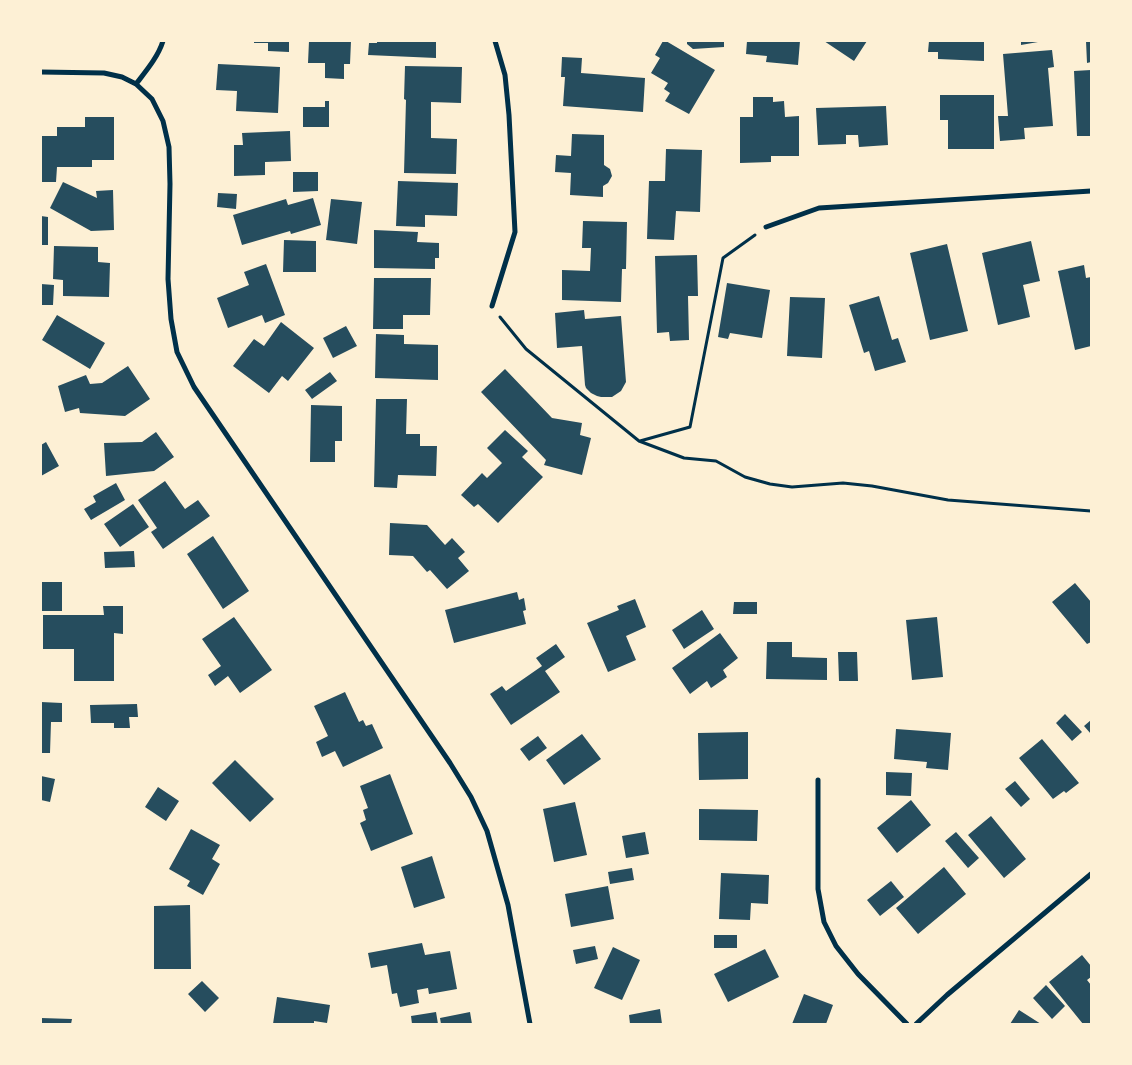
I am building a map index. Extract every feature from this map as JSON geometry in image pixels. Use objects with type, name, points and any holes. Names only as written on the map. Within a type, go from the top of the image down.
[{"type":"street","points":[[136,84],[161,49],[163,41]]},
{"type":"street","points":[[492,306],[514,232],[509,115],[505,75],[496,41]]},
{"type":"street","points":[[41,72],[104,74],[122,77],[136,84],[152,99],[163,121],[169,147],[168,279],[171,319],[177,352],[194,387],[450,763],[471,797],[487,831],[508,905],[530,1024]]},
{"type":"street","points":[[766,227],[819,208],[1091,191]]},
{"type":"street","points":[[818,780],[818,889],[824,922],[836,946],[858,974],[907,1024]]},
{"type":"street","points":[[916,1024],[947,995],[1091,874]]},
{"type":"path","points":[[639,441],[690,428],[723,258],[766,227]]},
{"type":"path","points":[[492,306],[526,349],[639,441],[684,458],[716,461],[745,476],[770,484],[784,486],[843,483],[872,486],[948,500],[1091,511]]},
{"type":"building","points":[[254,41],[289,41],[289,52],[268,51],[268,43],[254,43]]},
{"type":"building","points":[[309,41],[351,41],[350,64],[344,64],[344,79],[325,78],[325,63],[308,63]]},
{"type":"building","points":[[377,41],[436,41],[436,58],[368,55],[369,43],[377,43]]},
{"type":"building","points":[[663,41],[715,70],[689,114],[665,101],[670,93],[664,89],[668,83],[651,73],[660,58],[655,55]]},
{"type":"building","points":[[687,41],[724,41],[724,47],[693,49],[687,44]]},
{"type":"building","points":[[747,41],[800,41],[798,65],[766,62],[767,56],[746,54]]},
{"type":"building","points":[[824,41],[867,41],[854,61]]},
{"type":"building","points":[[929,41],[984,41],[984,61],[938,59],[938,52],[928,52]]},
{"type":"building","points":[[1021,41],[1038,41],[1038,42],[1021,45]]},
{"type":"building","points":[[1086,41],[1091,41],[1091,62],[1087,63]]},
{"type":"building","points":[[1052,50],[1054,67],[1048,68],[1053,126],[1024,128],[1025,139],[1000,141],[998,116],[1008,116],[1003,54]]},
{"type":"building","points":[[562,57],[582,58],[581,73],[645,78],[643,112],[563,106],[565,77],[561,77]]},
{"type":"building","points":[[218,64],[280,67],[278,113],[236,111],[237,91],[216,90]]},
{"type":"building","points":[[405,66],[462,67],[461,103],[431,102],[431,138],[457,139],[456,174],[404,173]]},
{"type":"building","points":[[1091,70],[1091,136],[1077,136],[1074,71]]},
{"type":"building","points":[[940,95],[994,95],[994,149],[948,149],[948,120],[940,120]]},
{"type":"building","points":[[753,97],[773,97],[773,102],[784,101],[785,117],[799,116],[799,156],[771,156],[771,162],[740,163],[740,117],[753,117]]},
{"type":"building","points":[[325,101],[329,101],[329,127],[303,127],[303,107],[325,107]]},
{"type":"building","points":[[886,106],[888,145],[859,147],[858,135],[846,135],[846,144],[818,145],[816,108]]},
{"type":"building","points":[[85,117],[114,117],[114,160],[92,160],[92,167],[57,167],[56,182],[41,182],[41,136],[57,136],[57,127],[85,127]]},
{"type":"building","points":[[290,131],[291,161],[265,162],[265,175],[234,176],[234,145],[243,145],[242,133]]},
{"type":"building","points":[[572,134],[604,135],[604,165],[610,169],[612,176],[608,183],[603,186],[603,197],[570,195],[571,173],[555,172],[556,155],[571,156]]},
{"type":"building","points":[[666,149],[702,150],[700,212],[676,211],[674,240],[647,239],[649,181],[665,181]]},
{"type":"building","points":[[293,172],[318,172],[318,191],[293,192]]},
{"type":"building","points":[[398,181],[458,183],[457,216],[425,215],[425,227],[396,226]]},
{"type":"building","points":[[63,182],[97,198],[96,191],[113,190],[114,230],[91,231],[50,208]]},
{"type":"building","points":[[218,193],[237,194],[236,209],[217,207]]},
{"type":"building","points":[[313,198],[321,225],[291,234],[290,231],[242,245],[233,215],[286,199],[288,205]]},
{"type":"building","points":[[331,199],[362,202],[357,244],[326,240]]},
{"type":"building","points":[[41,216],[48,217],[48,245],[41,245]]},
{"type":"building","points":[[583,221],[627,222],[626,269],[622,269],[621,302],[562,300],[562,270],[590,271],[591,248],[582,248]]},
{"type":"building","points":[[374,230],[418,232],[417,242],[439,243],[439,258],[435,258],[435,269],[374,268]]},
{"type":"building","points":[[284,240],[316,241],[316,272],[283,272]]},
{"type":"building","points":[[1031,241],[1040,281],[1023,285],[1030,317],[998,325],[982,253]]},
{"type":"building","points":[[947,244],[968,331],[930,340],[910,253]]},
{"type":"building","points":[[54,246],[98,247],[98,262],[110,263],[109,297],[63,296],[63,280],[53,279]]},
{"type":"building","points":[[697,255],[698,296],[688,296],[689,340],[670,341],[669,332],[657,333],[655,256]]},
{"type":"building","points":[[266,264],[285,315],[265,323],[262,315],[228,328],[217,298],[249,285],[244,272]]},
{"type":"building","points":[[1084,265],[1086,278],[1091,277],[1091,346],[1075,350],[1058,271]]},
{"type":"building","points":[[374,278],[431,278],[430,315],[403,315],[403,329],[373,329]]},
{"type":"building","points":[[727,283],[770,290],[762,338],[730,333],[728,339],[718,337]]},
{"type":"building","points":[[41,284],[54,285],[53,305],[41,305]]},
{"type":"building","points":[[879,296],[892,340],[898,338],[906,362],[875,371],[869,351],[864,353],[849,305]]},
{"type":"building","points":[[790,297],[825,298],[822,358],[787,356]]},
{"type":"building","points":[[584,310],[585,319],[621,316],[626,382],[621,391],[612,397],[597,396],[586,388],[582,346],[557,348],[555,313]]},
{"type":"building","points":[[57,315],[105,343],[90,369],[42,340]]},
{"type":"building","points":[[281,322],[314,348],[288,381],[282,376],[269,393],[233,366],[254,339],[264,346]]},
{"type":"building","points":[[346,326],[357,346],[333,358],[323,338]]},
{"type":"building","points":[[376,334],[404,335],[404,344],[438,345],[438,380],[375,378]]},
{"type":"building","points":[[128,366],[150,399],[125,416],[80,413],[79,408],[65,412],[58,386],[86,375],[90,384],[102,383]]},
{"type":"building","points":[[505,369],[552,418],[582,423],[580,435],[591,438],[582,475],[544,465],[546,460],[481,392]]},
{"type":"building","points":[[330,372],[337,381],[312,399],[305,390]]},
{"type":"building","points":[[376,399],[407,399],[406,434],[420,434],[420,446],[437,446],[436,476],[398,475],[397,488],[374,487]]},
{"type":"building","points":[[311,405],[342,406],[342,441],[335,441],[335,462],[310,462]]},
{"type":"building","points":[[505,430],[528,451],[522,457],[543,477],[498,523],[478,504],[474,507],[461,495],[482,473],[487,478],[502,463],[487,448]]},
{"type":"building","points":[[156,432],[174,457],[154,471],[106,476],[104,443],[142,442]]},
{"type":"building","points":[[46,442],[59,466],[41,476],[41,445]]},
{"type":"building","points":[[165,481],[185,509],[198,500],[210,516],[163,549],[151,532],[157,528],[138,500]]},
{"type":"building","points":[[116,483],[125,500],[91,520],[84,509],[96,502],[93,496]]},
{"type":"building","points":[[133,504],[149,527],[120,547],[104,524]]},
{"type":"building","points":[[390,523],[427,525],[445,545],[452,538],[465,552],[458,558],[469,571],[447,589],[430,570],[427,572],[413,556],[389,555]]},
{"type":"building","points":[[213,536],[249,591],[223,609],[187,554]]},
{"type":"building","points":[[134,551],[135,567],[105,568],[104,552]]},
{"type":"building","points":[[42,582],[62,582],[62,611],[42,611]]},
{"type":"building","points":[[1075,583],[1091,602],[1091,642],[1087,644],[1052,602]]},
{"type":"building","points":[[517,592],[519,600],[524,598],[526,610],[523,611],[526,624],[454,643],[445,610]]},
{"type":"building","points":[[635,599],[646,627],[626,636],[636,660],[608,672],[587,623],[619,610],[617,606]]},
{"type":"building","points":[[734,602],[757,602],[757,614],[733,614]]},
{"type":"building","points":[[103,606],[123,606],[123,634],[114,633],[114,681],[74,681],[74,649],[43,649],[43,615],[104,615]]},
{"type":"building","points":[[702,610],[714,629],[684,649],[672,630]]},
{"type":"building","points":[[234,617],[272,670],[240,693],[228,676],[215,686],[208,675],[221,666],[202,639]]},
{"type":"building","points":[[937,617],[943,677],[912,680],[906,620]]},
{"type":"building","points":[[720,633],[738,658],[723,670],[727,677],[711,688],[707,681],[690,694],[672,668]]},
{"type":"building","points":[[767,642],[792,642],[792,657],[827,658],[827,680],[766,679]]},
{"type":"building","points":[[556,644],[565,657],[545,671],[560,692],[511,725],[490,694],[502,686],[506,691],[542,666],[536,658]]},
{"type":"building","points":[[838,652],[857,652],[858,681],[839,681]]},
{"type":"building","points":[[345,692],[359,722],[363,720],[366,726],[372,724],[383,748],[343,767],[335,751],[322,757],[316,742],[328,736],[314,706]]},
{"type":"building","points":[[41,702],[62,703],[62,722],[51,722],[50,753],[41,753]]},
{"type":"building","points":[[137,704],[138,717],[129,717],[130,728],[114,728],[114,723],[91,723],[90,705]]},
{"type":"building","points":[[1065,714],[1082,732],[1072,741],[1056,723]]},
{"type":"building","points":[[1091,720],[1091,734],[1084,726]]},
{"type":"building","points":[[896,729],[951,733],[948,770],[926,768],[927,762],[894,759]]},
{"type":"building","points":[[748,732],[748,779],[699,780],[698,733]]},
{"type":"building","points":[[582,734],[601,759],[564,785],[546,760]]},
{"type":"building","points":[[538,736],[547,748],[529,761],[520,749]]},
{"type":"building","points":[[1042,739],[1079,783],[1066,793],[1064,791],[1053,799],[1019,758]]},
{"type":"building","points":[[235,760],[274,799],[250,822],[212,783]]},
{"type":"building","points":[[886,772],[912,773],[911,796],[886,795]]},
{"type":"building","points":[[390,774],[413,834],[371,851],[360,823],[366,820],[363,810],[368,808],[360,786]]},
{"type":"building","points":[[41,776],[55,779],[50,802],[41,800]]},
{"type":"building","points":[[1015,781],[1030,799],[1021,807],[1005,789]]},
{"type":"building","points":[[158,787],[179,801],[166,821],[145,807]]},
{"type":"building","points":[[911,800],[931,825],[897,853],[877,828]]},
{"type":"building","points":[[575,802],[587,855],[554,862],[543,809]]},
{"type":"building","points":[[699,809],[758,810],[757,841],[699,840]]},
{"type":"building","points":[[991,816],[1026,859],[1004,878],[968,835]]},
{"type":"building","points":[[191,829],[220,845],[212,859],[220,864],[203,895],[187,886],[190,881],[169,869]]},
{"type":"building","points":[[645,832],[649,854],[626,858],[622,836]]},
{"type":"building","points":[[956,832],[979,858],[968,868],[945,841]]},
{"type":"building","points":[[432,856],[445,898],[414,908],[401,867]]},
{"type":"building","points":[[944,867],[966,894],[918,934],[896,908]]},
{"type":"building","points":[[632,868],[634,880],[610,884],[608,872]]},
{"type":"building","points":[[721,873],[769,875],[768,904],[751,903],[750,920],[719,919]]},
{"type":"building","points":[[891,881],[904,897],[880,916],[867,900]]},
{"type":"building","points":[[608,886],[614,919],[571,927],[565,894]]},
{"type":"building","points":[[190,905],[191,969],[154,969],[154,906]]},
{"type":"building","points":[[714,935],[737,935],[737,948],[714,948]]},
{"type":"building","points":[[422,943],[425,955],[450,951],[457,989],[429,994],[428,988],[417,990],[419,1003],[400,1007],[397,993],[392,994],[387,965],[371,968],[368,953]]},
{"type":"building","points":[[595,946],[598,959],[576,964],[573,950]]},
{"type":"building","points":[[613,947],[640,960],[622,1000],[594,988]]},
{"type":"building","points":[[765,949],[779,977],[728,1002],[714,974]]},
{"type":"building","points":[[1082,955],[1091,966],[1091,977],[1087,980],[1091,985],[1091,1024],[1083,1024],[1049,982]]},
{"type":"building","points":[[202,981],[219,998],[205,1012],[188,994]]},
{"type":"building","points":[[1046,985],[1065,1006],[1052,1019],[1033,998]]},
{"type":"building","points":[[804,994],[833,1005],[826,1024],[792,1024]]},
{"type":"building","points":[[277,997],[330,1005],[327,1023],[314,1021],[314,1024],[273,1024]]},
{"type":"building","points":[[660,1009],[662,1024],[630,1024],[629,1015]]},
{"type":"building","points":[[1019,1010],[1041,1024],[1010,1024]]},
{"type":"building","points":[[436,1012],[438,1024],[412,1024],[411,1016]]},
{"type":"building","points":[[470,1012],[472,1024],[441,1024],[440,1018]]},
{"type":"building","points":[[41,1018],[72,1019],[71,1024],[41,1024]]}]
